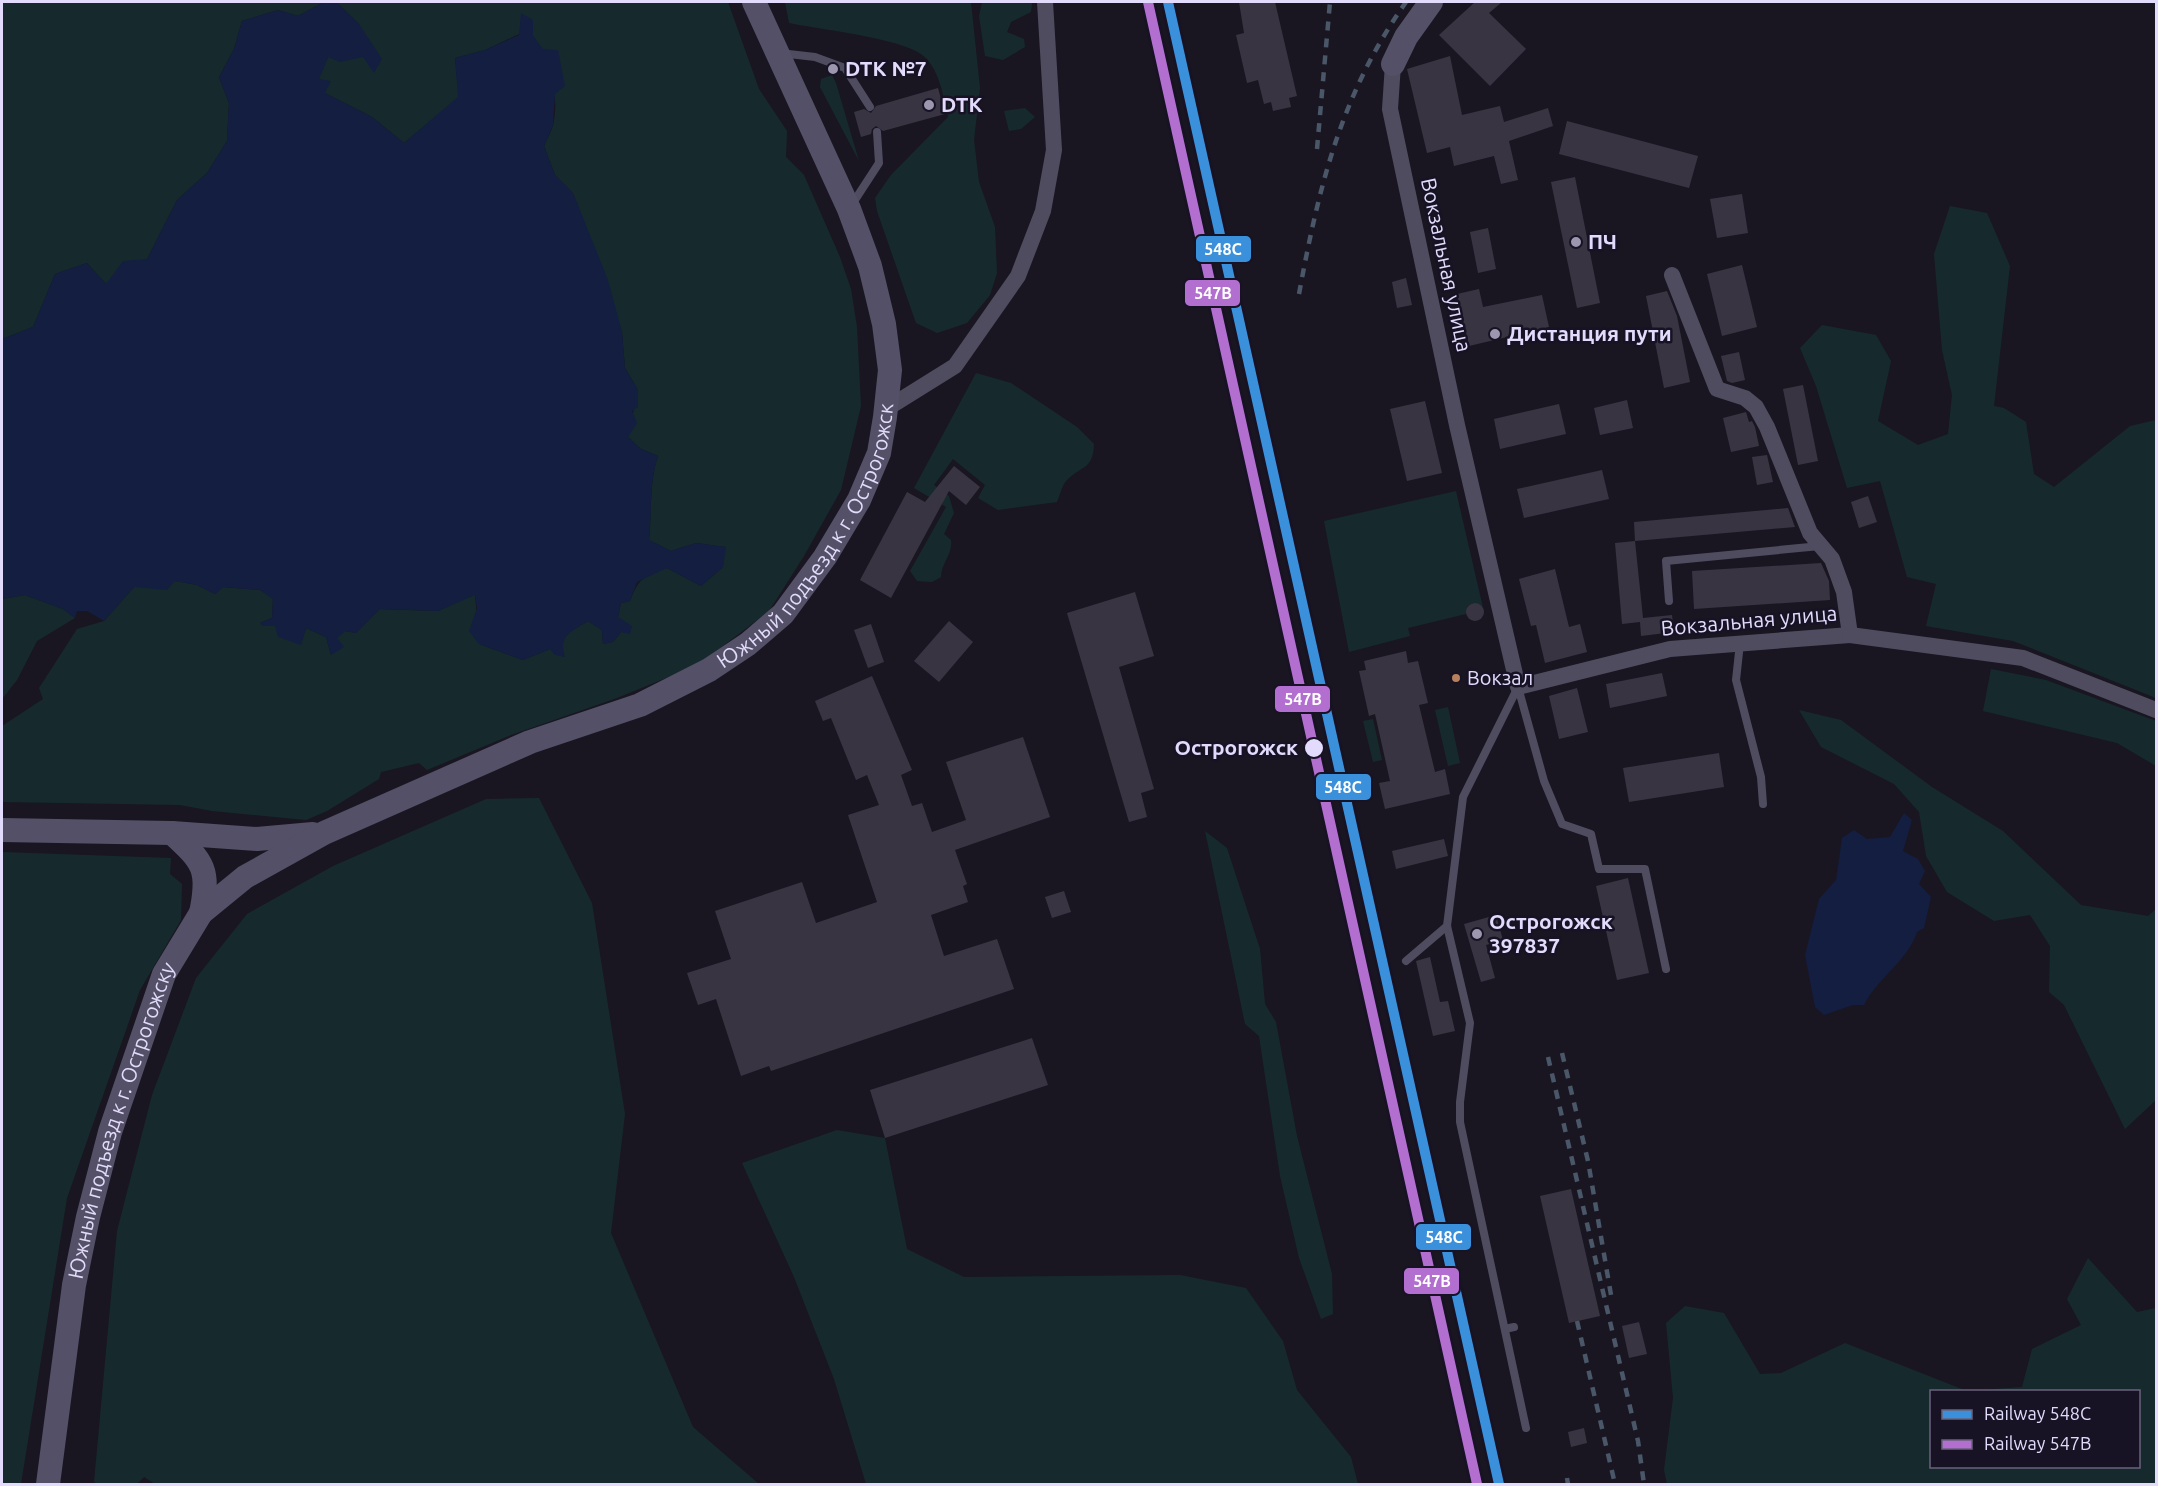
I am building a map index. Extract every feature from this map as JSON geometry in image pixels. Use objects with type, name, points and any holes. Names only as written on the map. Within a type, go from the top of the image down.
[{"type":"main road","name":"Южный подъезд к г. Острогожск","points":[[324,833],[530,742],[640,705],[681,686],[748,644],[783,614],[825,557],[859,500],[879,453],[886,409],[890,370],[884,324],[870,266],[849,209],[754,2]]},
{"type":"main road","points":[[1393,64],[1406,37],[1431,2]]},
{"type":"main road","points":[[2,830],[172,833],[257,838],[324,833]]},
{"type":"main road","points":[[172,833],[202,862],[205,891],[201,913]]},
{"type":"main road","name":"Южный подъезд к г. Острогожску","points":[[48,1485],[74,1285],[87,1217],[110,1132],[164,974],[201,913],[245,878],[324,833]]},
{"type":"street","points":[[886,409],[955,366],[1018,276],[1039,222],[1054,150],[1045,2]]},
{"type":"street","name":"Вокзальная улица","points":[[1393,64],[1390,109],[1457,425],[1518,687],[1670,649],[1850,634],[1845,592],[1832,559],[1810,533],[1767,427],[1756,407],[1745,398],[1717,389],[1672,275]]},
{"type":"street","points":[[1850,634],[2023,658],[2157,710]]},
{"type":"lane","points":[[778,53],[815,57],[845,68],[870,107]]},
{"type":"lane","points":[[849,209],[879,163],[878,132]]},
{"type":"lane","points":[[1669,601],[1665,561],[1820,546]]},
{"type":"lane","points":[[1740,642],[1736,680],[1761,777],[1763,804]]},
{"type":"lane","points":[[1518,687],[1463,797],[1447,926],[1470,1023],[1460,1102],[1460,1122],[1526,1428]]},
{"type":"lane","points":[[1518,687],[1544,781],[1562,824],[1591,834],[1599,868],[1645,869],[1666,969]]},
{"type":"lane","points":[[1406,961],[1447,926]]},
{"type":"lane","points":[[1505,1329],[1515,1327]]},
{"type":"green space","points":[[2,2],[324,2],[298,16],[278,10],[242,21],[234,49],[219,77],[229,103],[227,141],[207,173],[177,200],[147,259],[106,284],[87,263],[55,274],[33,327],[2,339]]},
{"type":"green space","points":[[336,2],[728,2],[759,89],[787,131],[786,157],[804,175],[840,257],[851,289],[857,327],[861,406],[841,490],[804,556],[769,611],[698,665],[617,698],[511,735],[427,770],[419,763],[381,772],[379,779],[327,811],[306,820],[212,811],[180,805],[2,802],[2,726],[43,699],[39,688],[77,629],[104,621],[134,587],[175,581],[197,585],[215,594],[223,587],[260,590],[273,598],[272,618],[260,623],[275,626],[301,644],[306,628],[326,637],[331,655],[336,638],[345,631],[356,633],[380,609],[438,611],[475,594],[479,644],[523,660],[550,649],[564,657],[564,638],[588,621],[602,630],[603,644],[613,642],[621,632],[618,617],[621,603],[630,601],[636,587],[653,573],[667,568],[701,586],[723,567],[725,547],[696,543],[671,551],[649,540],[652,487],[658,456],[641,449],[628,437],[638,390],[625,368],[622,332],[573,193],[555,175],[544,146],[555,114],[554,91],[549,67],[533,36],[519,34],[485,50],[455,58],[459,97],[404,143],[372,117],[325,93],[318,80],[328,57],[363,57],[359,24]]},
{"type":"green space","points":[[785,2],[971,2],[980,88],[974,140],[979,182],[995,227],[997,273],[990,295],[967,323],[937,333],[916,323],[877,211],[875,198],[891,175],[948,117],[940,83],[932,66],[921,54],[895,43],[789,23]]},
{"type":"green space","points":[[982,2],[1032,3],[1031,12],[1011,22],[1007,32],[1024,39],[1025,47],[1003,60],[985,56],[979,16]]},
{"type":"green space","points":[[832,75],[859,161],[820,87],[821,79]]},
{"type":"green space","points":[[1025,108],[1035,117],[1021,129],[1009,131],[1004,111]]},
{"type":"green space","points":[[1950,206],[1987,213],[2010,266],[1994,406],[2004,408],[2026,422],[2034,474],[2054,487],[2130,426],[2156,420],[2156,698],[2013,641],[1926,626],[1936,584],[1907,577],[1880,481],[1847,488],[1816,386],[1800,348],[1822,325],[1876,335],[1891,361],[1878,421],[1918,445],[1948,434],[1952,395],[1942,350],[1934,254]]},
{"type":"green space","points":[[976,373],[1011,383],[1077,427],[1094,444],[1093,452],[1089,463],[1065,482],[1057,502],[998,510],[978,498],[985,485],[953,459],[934,485],[949,496],[954,513],[944,534],[951,540],[950,550],[941,577],[932,582],[917,581],[910,571],[946,507],[914,488]]},
{"type":"green space","points":[[1456,491],[1483,608],[1473,603],[1468,606],[1466,614],[1408,628],[1410,636],[1349,652],[1324,521]]},
{"type":"green space","points":[[25,595],[63,609],[75,618],[37,641],[17,680],[2,699],[2,599]]},
{"type":"green space","points":[[1991,669],[2046,680],[2156,721],[2156,766],[2117,743],[1983,711]]},
{"type":"green space","points":[[1448,707],[1460,763],[1448,766],[1435,710]]},
{"type":"green space","points":[[1799,710],[1841,720],[1932,787],[2003,831],[2081,905],[2148,916],[2156,909],[2156,1100],[2125,1129],[2064,1005],[2049,992],[2050,946],[2030,915],[1994,921],[1947,892],[1926,856],[1919,812],[1894,784],[1821,747]]},
{"type":"green space","points":[[1373,719],[1382,760],[1373,762],[1363,721]]},
{"type":"green space","points":[[539,798],[592,903],[625,1114],[611,1233],[693,1427],[759,1484],[155,1484],[144,1477],[137,1484],[97,1484],[94,1482],[117,1231],[152,1095],[196,978],[247,914],[333,866],[486,799]]},
{"type":"green space","points":[[1205,831],[1227,848],[1260,949],[1265,1004],[1276,1022],[1297,1136],[1332,1274],[1333,1314],[1321,1319],[1299,1258],[1280,1176],[1259,1036],[1245,1024]]},
{"type":"green space","points":[[2,852],[171,858],[170,874],[182,884],[181,920],[140,990],[67,1198],[21,1484],[2,1484]]},
{"type":"green space","points":[[837,1130],[885,1138],[907,1249],[964,1277],[1180,1275],[1246,1288],[1283,1341],[1297,1390],[1351,1457],[1358,1484],[866,1484],[834,1379],[794,1277],[742,1163]]},
{"type":"green space","points":[[2088,1258],[2137,1312],[2156,1308],[2156,1484],[1667,1484],[1664,1470],[1673,1398],[1666,1323],[1685,1306],[1724,1313],[1760,1374],[1781,1373],[1845,1343],[1964,1390],[1930,1390],[1930,1468],[2140,1468],[2140,1390],[1981,1390],[2022,1387],[2032,1349],[2081,1325],[2067,1299]]},
{"type":"water","points":[[324,2],[336,2],[359,24],[382,59],[374,73],[363,57],[340,62],[328,57],[319,79],[331,81],[325,93],[372,117],[404,143],[458,97],[455,58],[485,50],[519,35],[521,13],[533,20],[533,36],[543,49],[558,50],[565,86],[555,94],[553,125],[544,146],[555,175],[573,193],[608,280],[622,332],[625,368],[638,390],[638,407],[632,411],[637,423],[628,437],[641,449],[658,456],[652,487],[649,540],[671,551],[696,543],[726,547],[723,567],[701,586],[667,568],[637,582],[630,601],[621,603],[618,617],[632,626],[630,634],[621,632],[613,642],[603,644],[602,630],[588,621],[572,631],[565,639],[563,650],[565,657],[555,655],[550,649],[523,660],[479,644],[469,631],[477,608],[475,595],[438,611],[380,609],[356,633],[345,631],[337,638],[344,647],[331,655],[326,637],[306,628],[301,645],[278,637],[275,626],[262,626],[260,623],[272,618],[273,599],[260,590],[223,587],[215,594],[197,585],[175,581],[167,590],[134,587],[104,621],[87,611],[77,611],[75,618],[63,609],[25,595],[2,599],[2,339],[33,327],[55,274],[87,263],[106,284],[123,261],[147,259],[177,200],[207,173],[227,141],[229,103],[219,77],[234,49],[242,21],[278,10],[298,16]]},
{"type":"water","points":[[1904,813],[1912,820],[1903,851],[1918,859],[1925,871],[1919,884],[1931,897],[1924,928],[1917,932],[1900,961],[1877,986],[1864,1005],[1853,1005],[1824,1015],[1815,1007],[1805,955],[1819,899],[1836,880],[1842,838],[1854,830],[1867,839],[1890,837]]},
{"type":"building","points":[[1239,2],[1275,2],[1297,96],[1289,98],[1291,107],[1273,111],[1271,102],[1264,104],[1258,80],[1247,83],[1236,35],[1244,33]]},
{"type":"building","points":[[1475,2],[1502,2],[1489,13],[1526,49],[1490,86],[1439,35]]},
{"type":"building","points":[[1450,56],[1462,115],[1500,106],[1504,122],[1548,108],[1553,126],[1509,141],[1518,180],[1501,184],[1494,156],[1454,166],[1450,147],[1427,153],[1407,69]]},
{"type":"building","points":[[938,88],[945,114],[883,131],[876,126],[872,129],[871,134],[861,137],[854,112],[864,109],[871,113],[876,106]]},
{"type":"building","points":[[1567,121],[1698,156],[1689,188],[1559,154]]},
{"type":"building","name":"ПЧ","points":[[1575,177],[1600,303],[1577,308],[1551,182]]},
{"type":"building","points":[[1742,194],[1748,233],[1717,238],[1710,199]]},
{"type":"building","points":[[1488,228],[1496,269],[1478,273],[1470,232]]},
{"type":"building","points":[[1742,265],[1757,327],[1722,336],[1707,274]]},
{"type":"building","points":[[1406,278],[1412,305],[1397,308],[1392,282]]},
{"type":"building","points":[[1479,289],[1483,307],[1542,295],[1549,327],[1469,346],[1457,294]]},
{"type":"building","points":[[1667,291],[1677,316],[1690,382],[1664,388],[1646,296]]},
{"type":"building","points":[[1739,352],[1745,380],[1732,383],[1727,381],[1721,356]]},
{"type":"building","points":[[1803,385],[1818,461],[1798,465],[1783,389]]},
{"type":"building","points":[[1627,400],[1633,428],[1600,435],[1594,408]]},
{"type":"building","points":[[1425,401],[1442,473],[1407,481],[1390,409]]},
{"type":"building","points":[[1559,404],[1566,434],[1500,449],[1494,419]]},
{"type":"building","points":[[1746,412],[1749,422],[1752,421],[1755,427],[1759,446],[1731,452],[1723,418]]},
{"type":"building","points":[[1767,455],[1773,482],[1757,485],[1752,457]]},
{"type":"building","points":[[954,466],[980,487],[966,505],[949,491],[891,598],[860,580],[907,492],[925,502]]},
{"type":"building","points":[[1602,470],[1609,499],[1524,518],[1517,489]]},
{"type":"building","points":[[1868,496],[1877,522],[1859,528],[1851,502]]},
{"type":"building","points":[[1788,508],[1795,527],[1635,541],[1634,522]]},
{"type":"building","points":[[1635,541],[1643,618],[1672,615],[1674,632],[1641,636],[1640,622],[1622,624],[1615,543]]},
{"type":"building","points":[[1821,563],[1829,581],[1830,600],[1694,609],[1692,571]]},
{"type":"building","points":[[1555,569],[1569,627],[1580,624],[1587,652],[1545,663],[1536,625],[1531,626],[1519,579]]},
{"type":"building","points":[[1135,592],[1154,656],[1119,667],[1154,789],[1141,793],[1147,817],[1129,822],[1067,613]]},
{"type":"building","points":[[1475,603],[1481,606],[1484,612],[1481,618],[1475,621],[1469,618],[1466,612],[1469,606]]},
{"type":"building","points":[[949,621],[973,642],[939,682],[914,661]]},
{"type":"building","points":[[871,624],[884,662],[868,668],[854,630]]},
{"type":"building","points":[[1406,651],[1408,663],[1418,661],[1428,703],[1419,705],[1435,772],[1445,769],[1450,794],[1385,809],[1379,783],[1390,781],[1375,714],[1369,716],[1359,671],[1366,670],[1364,661]]},
{"type":"building","points":[[1662,673],[1667,696],[1610,708],[1606,684]]},
{"type":"building","points":[[872,676],[912,770],[901,775],[912,806],[922,803],[932,832],[966,820],[946,762],[1023,737],[1050,817],[955,850],[967,884],[963,886],[968,902],[931,915],[944,956],[997,939],[1014,989],[771,1071],[769,1066],[741,1076],[716,999],[698,1005],[687,973],[731,959],[715,911],[802,882],[816,923],[877,902],[848,815],[879,805],[867,775],[856,780],[831,718],[823,721],[815,701]]},
{"type":"building","points":[[1577,688],[1588,732],[1559,739],[1549,696]]},
{"type":"building","points":[[1719,753],[1724,787],[1629,802],[1623,768]]},
{"type":"building","points":[[1444,839],[1448,856],[1396,869],[1392,851]]},
{"type":"building","points":[[1628,878],[1649,973],[1617,980],[1596,886]]},
{"type":"building","points":[[1064,891],[1071,912],[1052,918],[1045,897]]},
{"type":"building","points":[[1496,915],[1503,940],[1486,945],[1495,978],[1481,982],[1464,924]]},
{"type":"building","points":[[1430,957],[1440,1002],[1448,1001],[1455,1031],[1433,1036],[1416,961]]},
{"type":"building","points":[[1032,1038],[1048,1085],[885,1138],[870,1090]]},
{"type":"building","points":[[1571,1189],[1600,1316],[1569,1323],[1540,1196]]},
{"type":"building","points":[[1639,1322],[1647,1354],[1629,1358],[1622,1326]]},
{"type":"building","points":[[1584,1428],[1587,1443],[1571,1447],[1568,1432]]},
{"type":"railway","points":[[1317,149],[1330,2]]},
{"type":"railway","points":[[1299,294],[1325,178],[1349,106],[1365,71],[1406,2]]},
{"type":"railway","points":[[1562,1053],[1588,1161],[1611,1295]]},
{"type":"railway","points":[[1548,1057],[1638,1441],[1644,1484]]},
{"type":"railway","points":[[1577,1321],[1615,1484]]},
{"type":"railway","points":[[1567,1478],[1568,1484]]},
{"type":"rail line","name":"547В","points":[[1148,2],[1477,1484]]},
{"type":"rail line","name":"548С","points":[[1168,2],[1499,1484]]},
{"type":"place","name":"DTK №7","points":[[833,69]]},
{"type":"place","name":"DTK","points":[[929,105]]},
{"type":"place","name":"ПЧ","points":[[1576,242]]},
{"type":"place","name":"Дистанция пути","points":[[1495,334]]},
{"type":"place","name":"Вокзал","points":[[1456,678]]},
{"type":"place","name":"Острогожск","points":[[1314,748]]},
{"type":"place","name":"Острогожск 397837","points":[[1477,934]]}]
